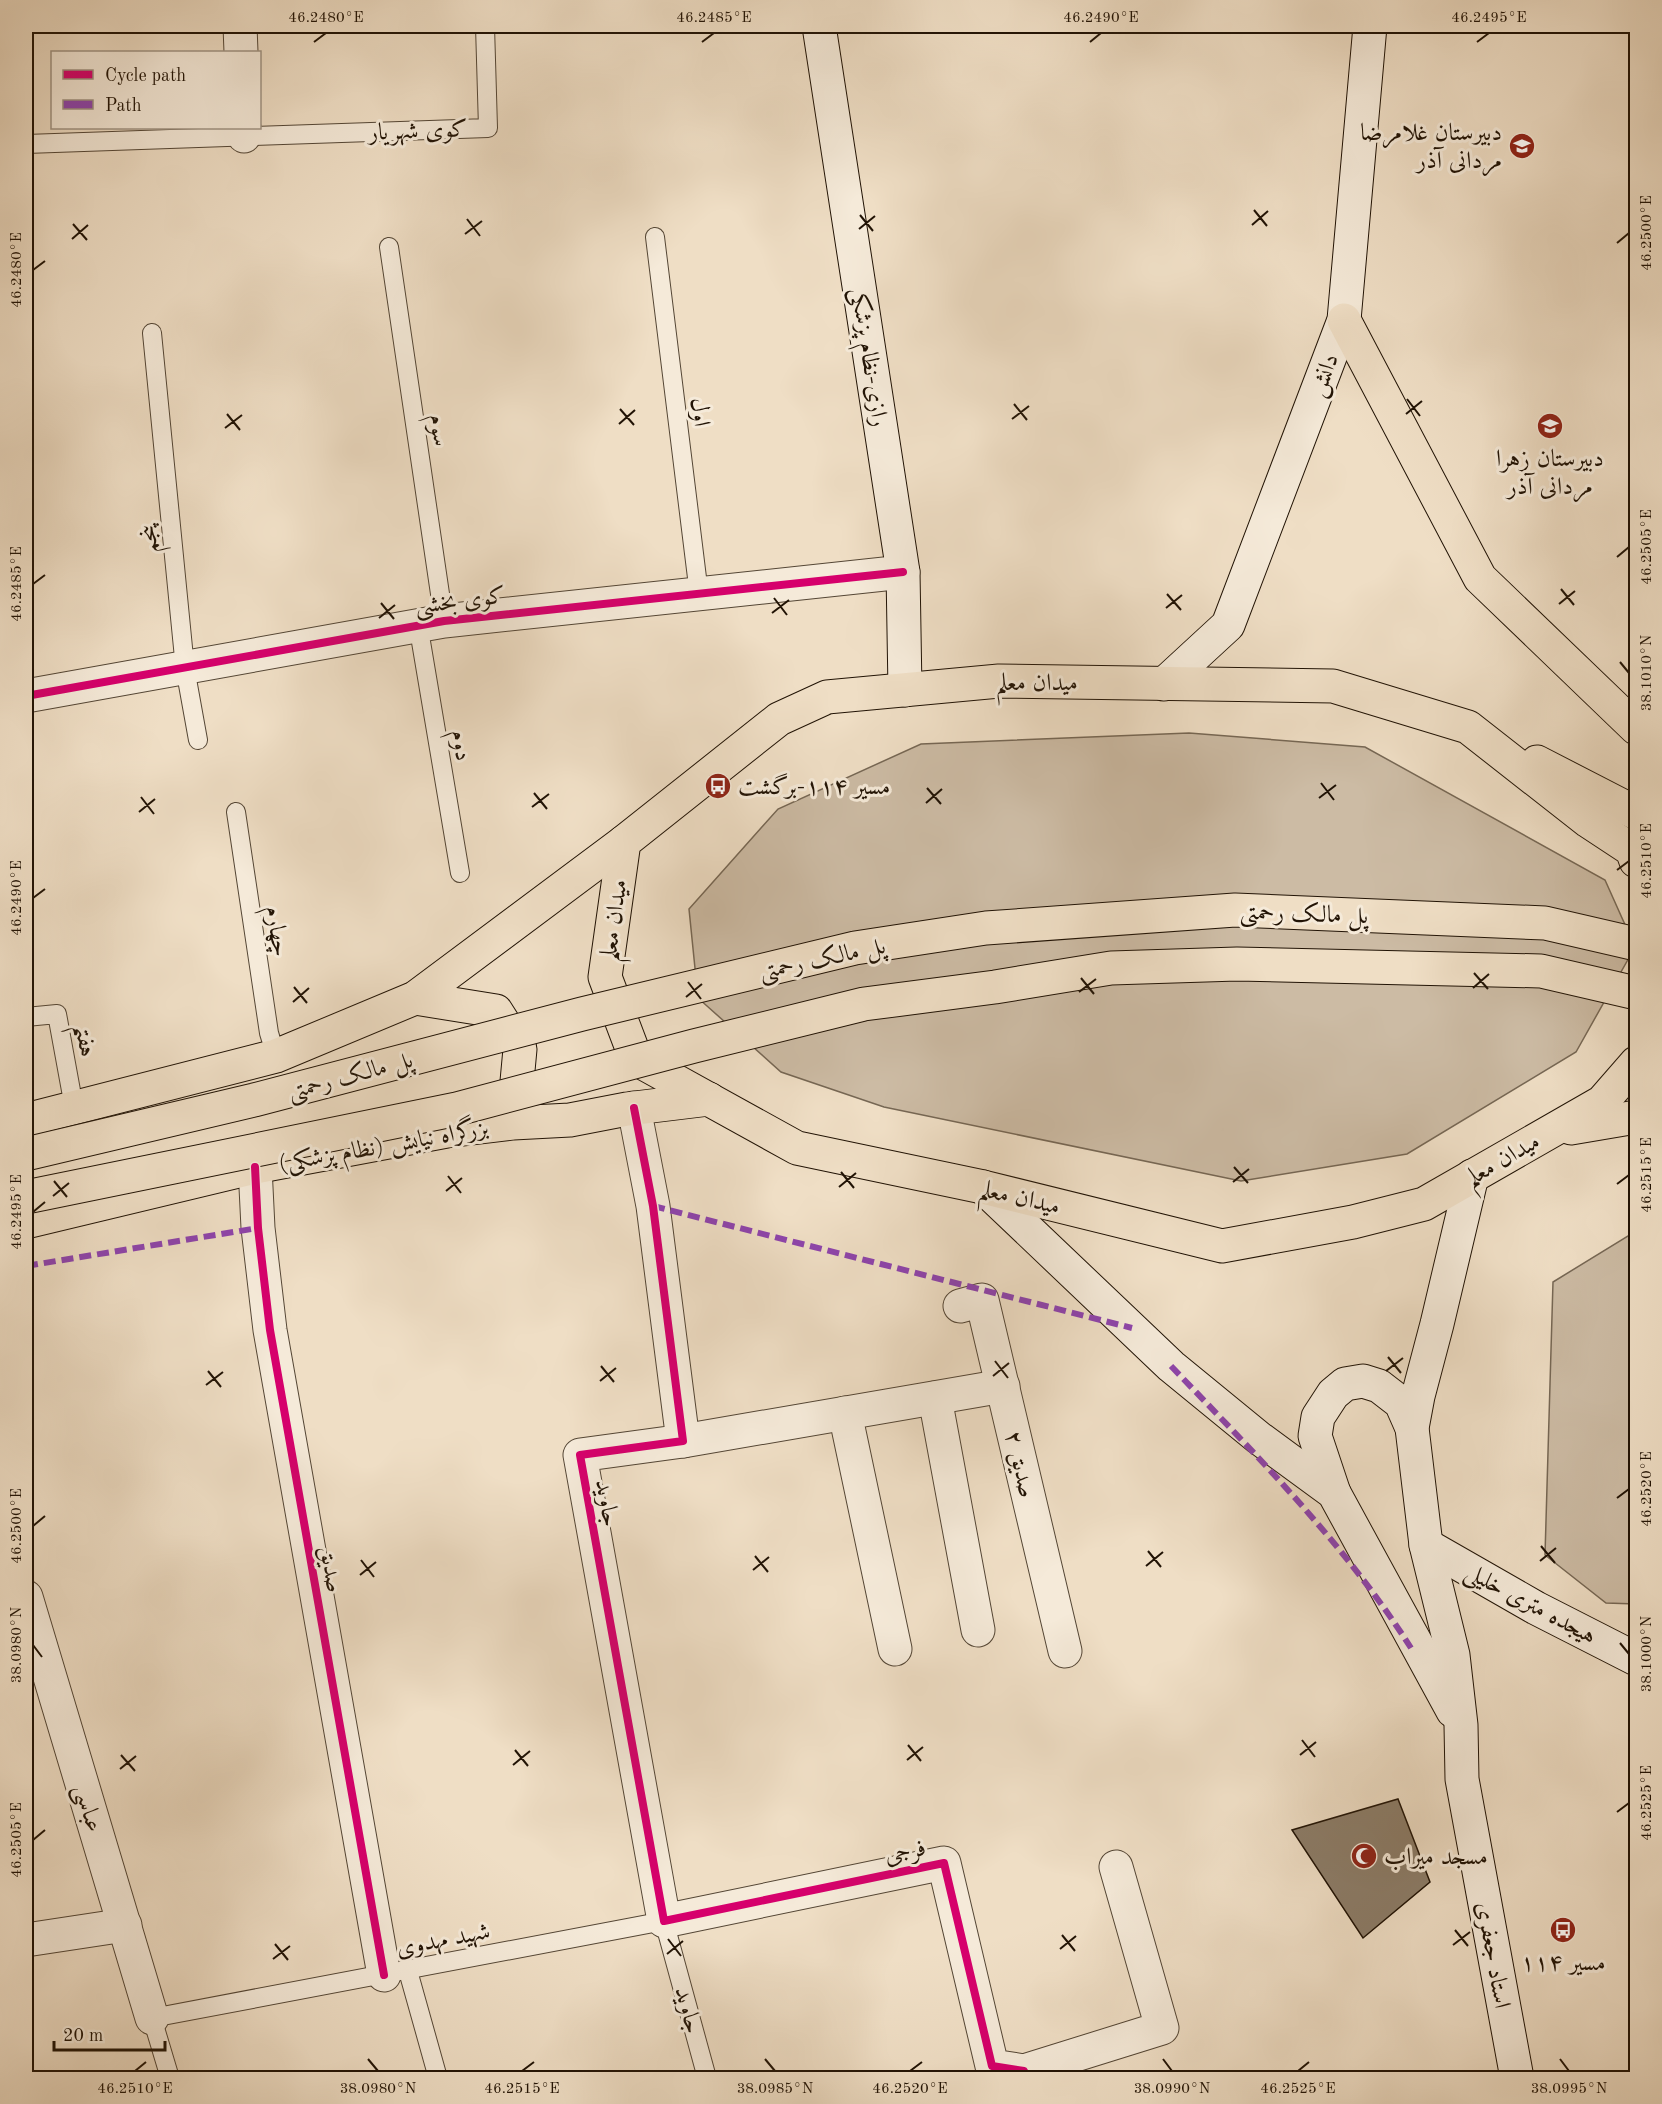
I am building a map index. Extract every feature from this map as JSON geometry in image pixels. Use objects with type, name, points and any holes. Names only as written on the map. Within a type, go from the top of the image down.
[{"type":"highway","points":[[1344,320],[1480,578],[1636,728]]},
{"type":"highway","name":"میدان معلم","points":[[1636,861],[1632,850],[1588,821],[1468,727],[1333,686],[999,681],[826,697],[780,719],[624,842],[605,977],[636,1059],[797,1148],[983,1187],[1222,1246],[1353,1222],[1424,1204],[1602,1102],[1636,1063]]},
{"type":"highway","points":[[1468,727],[1636,813]]},
{"type":"highway","points":[[26,1120],[276,1056],[415,998],[624,842]]},
{"type":"highway","name":"پل مالک رحمتی","points":[[26,1154],[254,1101],[582,1014],[855,948],[986,928],[1235,910],[1545,923],[1636,944]]},
{"type":"highway","points":[[26,1197],[457,1109],[864,1004],[995,987],[1111,968],[1237,964],[1541,971],[1636,993]]},
{"type":"highway","points":[[415,998],[496,1011],[520,1050],[516,1092],[447,1131]]},
{"type":"highway","name":"بزرگراه نیایش (نظام پزشکی)","points":[[26,1222],[255,1167],[447,1131],[513,1123],[570,1120],[634,1108],[709,1098]]},
{"type":"highway","points":[[1551,1131],[1636,1117]]},
{"type":"street","points":[[240,26],[241,51]]},
{"type":"street","name":"رازی-نظام پزشکی","points":[[819,26],[903,572],[905,690]]},
{"type":"street","name":"دانش","points":[[1164,684],[1228,625],[1344,320],[1370,26]]},
{"type":"street","name":"کوی بخشی","points":[[26,696],[431,622],[903,572]]},
{"type":"street","points":[[634,1108],[653,1206],[683,1441],[1003,1386]]},
{"type":"street","name":"صدیق","points":[[255,1167],[258,1228],[270,1330],[396,1973]]},
{"type":"street","points":[[1412,1428],[1472,1176]]},
{"type":"street","points":[[983,1187],[1171,1366],[1259,1438],[1334,1493]]},
{"type":"street","name":"صدیق ۲","points":[[960,1306],[982,1300],[1065,1651]]},
{"type":"street","points":[[1412,1428],[1401,1403],[1379,1386],[1363,1381],[1345,1384],[1333,1394],[1318,1417],[1315,1436],[1334,1493],[1461,1725]]},
{"type":"street","points":[[935,1398],[978,1630]]},
{"type":"street","points":[[844,1413],[895,1649]]},
{"type":"street","name":"استاد جعفری","points":[[1412,1428],[1426,1545],[1454,1655],[1461,1725],[1462,1779],[1517,2079]]},
{"type":"street","name":"جاوید","points":[[664,1921],[580,1455],[683,1441]]},
{"type":"street","name":"هیجده متری خلیلی","points":[[1426,1545],[1536,1608],[1636,1659]]},
{"type":"street","name":"عباسی","points":[[26,1597],[152,2019]]},
{"type":"street","name":"فرجی","points":[[664,1921],[944,1863],[992,2066],[1026,2075]]},
{"type":"street","points":[[1026,2075],[1162,2028],[1116,1867]]},
{"type":"street","points":[[26,1940],[125,1925]]},
{"type":"lane","name":"کوی شهریار","points":[[26,144],[244,132],[488,128],[485,26]]},
{"type":"lane","name":"اول","points":[[655,237],[699,594]]},
{"type":"lane","name":"سوم","points":[[389,247],[431,622]]},
{"type":"lane","name":"پنجم","points":[[152,333],[185,668],[198,740]]},
{"type":"lane","name":"دوم","points":[[431,622],[460,873]]},
{"type":"lane","name":"چهارم","points":[[236,812],[269,1033],[276,1056]]},
{"type":"lane","name":"هفتم","points":[[26,1017],[57,1014],[74,1107]]},
{"type":"lane","name":"شهید مهدوی","points":[[152,2019],[664,1921]]},
{"type":"lane","name":"جاوید","points":[[664,1921],[707,2079]]},
{"type":"lane","name":"صدیق","points":[[396,1973],[438,2079]]},
{"type":"lane","points":[[152,2019],[170,2079]]},
{"type":"shaded area","points":[[1189,733],[1365,747],[1605,880],[1635,947],[1576,1052],[1407,1154],[1241,1181],[884,1107],[781,1072],[698,998],[689,909],[778,809],[921,744]]},
{"type":"shaded area","points":[[1636,1231],[1636,1604],[1606,1603],[1545,1555],[1553,1282]]},
{"type":"building","name":"مسجد میراب","points":[[1398,1799],[1430,1882],[1363,1938],[1292,1830]]},
{"type":"marked path","points":[[653,1206],[1132,1328]]},
{"type":"marked path","points":[[26,1266],[258,1228]]},
{"type":"marked path","points":[[1171,1366],[1298,1501],[1358,1573],[1411,1648]]},
{"type":"cycle path","points":[[26,696],[444,621],[903,572]]},
{"type":"cycle path","points":[[634,1108],[653,1206],[683,1441],[580,1455],[664,1921],[944,1863],[992,2066],[1024,2071],[1027,2078]]},
{"type":"cycle path","points":[[255,1167],[258,1228],[270,1330],[384,1975]]},
{"type":"place","name":"دبیرستان غلامرضا مردانی آذر","points":[[1522,146]]},
{"type":"place","name":"دبیرستان زهرا مردانی آذر","points":[[1550,426]]},
{"type":"place","name":"مسیر ۱۱۴-برگشت","points":[[718,786]]},
{"type":"place","name":"مسجد میراب","points":[[1364,1856]]},
{"type":"place","name":"مسیر ۱۱۴","points":[[1563,1930]]}]
